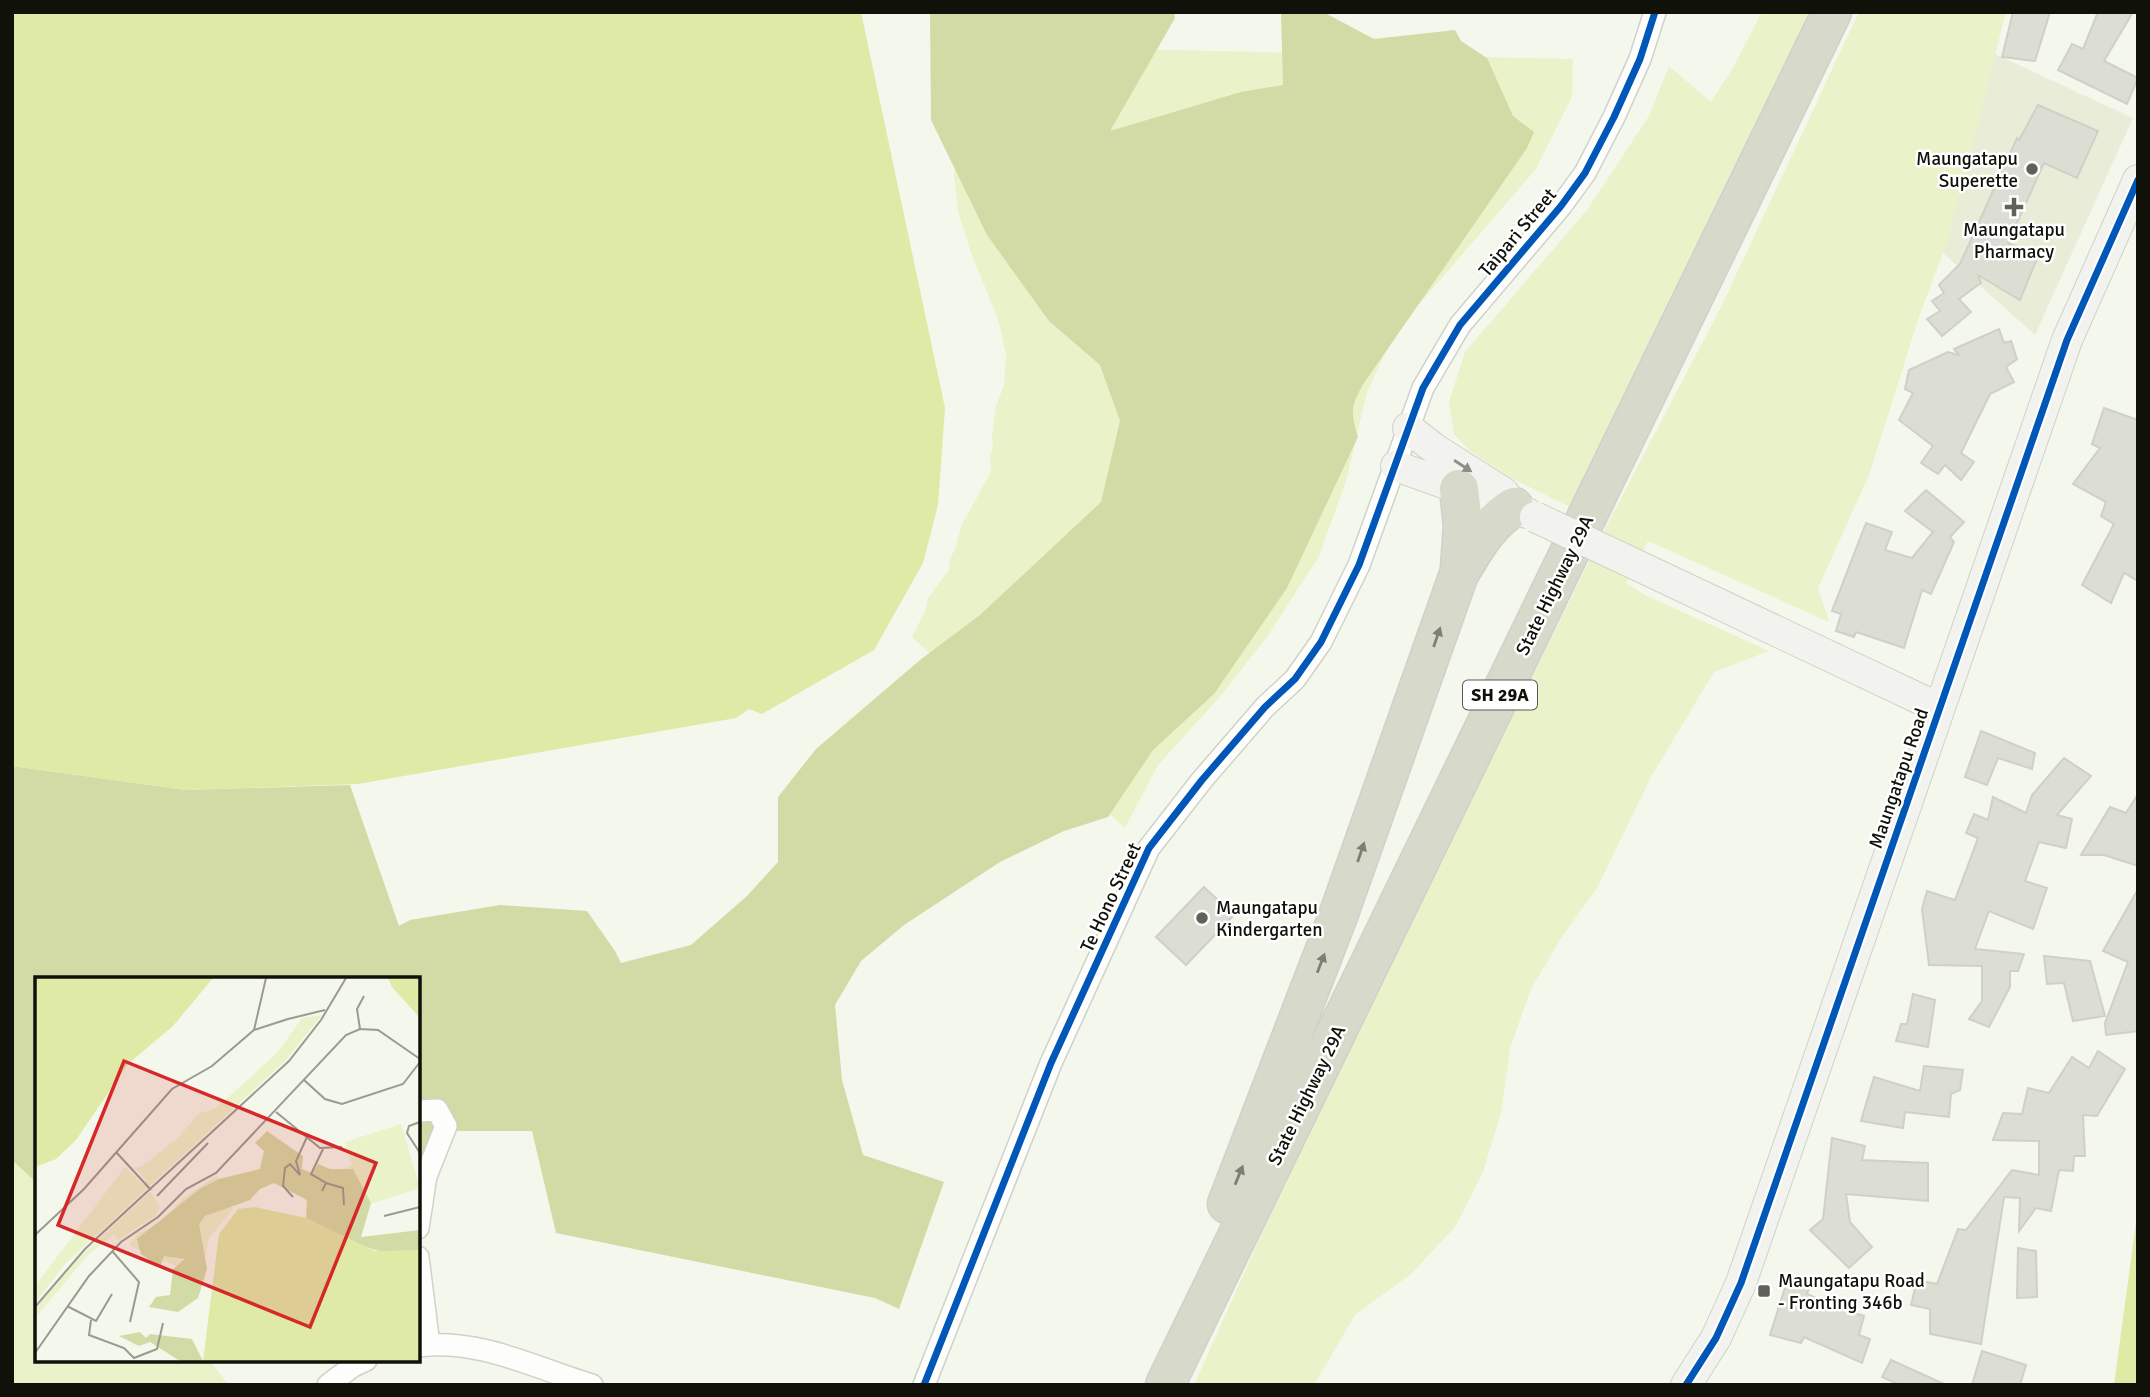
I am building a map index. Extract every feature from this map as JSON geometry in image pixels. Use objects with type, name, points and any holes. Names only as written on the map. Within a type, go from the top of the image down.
[{"type":"highway","name":"State Highway 29A","points":[[1167,1381],[1832,12]]},
{"type":"highway","name":"SH 29A","points":[[1459,489],[1463,525],[1459,574]]},
{"type":"highway","name":"SH 29A","points":[[1167,1381],[1180,1320],[1338,916],[1459,574],[1497,517],[1524,512]]},
{"type":"street","name":"Taipari Street","points":[[1396,466],[1423,388],[1460,325],[1561,206],[1585,173],[1634,71],[1655,12]]},
{"type":"street","name":"Maungatapu Road","points":[[1686,1385],[1716,1338],[1741,1283],[2067,340],[2138,180]]},
{"type":"street","points":[[1408,428],[1435,449],[1509,496],[1524,512]]},
{"type":"street","points":[[1396,466],[1524,512],[1938,708]]},
{"type":"street","name":"Te Hono Street","points":[[924,1385],[1051,1063],[1149,848],[1202,780],[1265,707],[1295,679],[1321,642],[1359,565],[1396,466]]},
{"type":"street","points":[[420,1111],[437,1110],[446,1126],[426,1175],[420,1215]]},
{"type":"street","points":[[420,1292],[423,1345],[456,1345],[489,1351],[592,1385]]},
{"type":"street","points":[[328,1385],[362,1362]]},
{"type":"shaded area","points":[[12,12],[861,12],[945,408],[938,505],[923,563],[874,650],[762,714],[749,709],[736,718],[358,784],[186,790],[12,766]]},
{"type":"shaded area","points":[[930,12],[1174,12],[1175,18],[1110,131],[1241,92],[1283,85],[1281,12],[1323,12],[1374,39],[1455,30],[1461,41],[1487,58],[1513,116],[1534,132],[1527,148],[1356,397],[1353,409],[1358,437],[1287,588],[1214,694],[1153,750],[1108,817],[1064,831],[1000,862],[904,925],[861,961],[835,1005],[842,1080],[863,1155],[944,1182],[899,1309],[875,1298],[556,1233],[532,1131],[442,1131],[420,1213],[420,977],[35,977],[35,1181],[12,1160],[12,766],[186,790],[350,785],[399,926],[410,920],[500,905],[587,911],[621,963],[691,945],[747,896],[778,862],[778,797],[816,749],[920,660],[980,615],[1101,502],[1120,421],[1100,365],[1049,321],[987,235],[931,120]]},
{"type":"shaded area","points":[[1762,12],[1815,12],[1576,510],[1509,477],[1469,450],[1454,434],[1449,402],[1465,352],[1587,210],[1649,116],[1669,66],[1711,102],[1734,66]]},
{"type":"shaded area","points":[[1859,12],[2006,12],[1948,240],[1920,314],[1869,475],[1818,588],[1829,622],[1648,541],[1626,583],[1647,596],[1769,651],[1714,672],[1651,777],[1597,888],[1561,938],[1530,991],[1510,1049],[1501,1113],[1483,1172],[1455,1227],[1411,1274],[1355,1315],[1314,1385],[1194,1385],[1268,1220],[1405,934],[1607,525],[1720,309]]},
{"type":"shaded area","points":[[948,45],[1573,59],[1572,97],[1536,169],[1395,332],[1367,392],[1346,481],[1319,556],[1267,637],[1218,699],[1158,765],[1125,828],[912,637],[926,609],[928,598],[949,570],[961,526],[991,472],[992,435],[996,406],[1004,385],[1006,354],[998,319],[970,250],[958,211]]},
{"type":"shaded area","points":[[1995,54],[2133,118],[2035,335],[1943,253]]},
{"type":"shaded area","points":[[12,1061],[35,1081],[35,1362],[211,1362],[229,1385],[12,1385]]},
{"type":"shaded area","points":[[2138,1212],[2138,1385],[2114,1385],[2137,1215]]},
{"type":"building","points":[[2013,12],[2050,12],[2035,61],[2002,57]]},
{"type":"building","points":[[2098,12],[2133,12],[2104,61],[2138,78],[2127,104],[2058,70],[2072,44],[2083,49]]},
{"type":"building","points":[[2038,105],[2098,131],[2077,178],[2044,163],[2008,243],[2038,256],[2020,300],[1978,275],[1981,283],[1959,299],[1971,312],[1942,336],[1927,319],[1940,311],[1932,301],[1944,293],[1939,285],[1960,264],[2017,138],[2019,140]]},
{"type":"building","points":[[1999,329],[2004,343],[2011,341],[2017,359],[2006,367],[2014,382],[1990,394],[1961,453],[1974,462],[1961,480],[1945,465],[1938,474],[1921,463],[1933,446],[1899,420],[1913,393],[1905,389],[1909,370],[1948,352],[1959,355],[1954,349]]},
{"type":"building","points":[[2104,408],[2138,420],[2138,581],[2124,573],[2111,603],[2082,585],[2114,524],[2101,516],[2106,502],[2073,484],[2100,448],[2092,444]]},
{"type":"building","points":[[1926,490],[1964,522],[1950,537],[1954,542],[1931,594],[1922,590],[1904,648],[1856,632],[1854,637],[1836,631],[1841,614],[1832,611],[1866,523],[1892,532],[1885,550],[1912,558],[1933,532],[1905,511]]},
{"type":"building","points":[[1981,731],[2035,753],[2032,769],[1998,758],[1987,785],[1965,777]]},
{"type":"building","points":[[2064,758],[2091,776],[2057,815],[2072,819],[2066,848],[2039,842],[2025,881],[2047,888],[2033,929],[1989,911],[1975,949],[2024,954],[2018,971],[2010,971],[2010,987],[1989,1027],[1969,1019],[1982,1001],[1982,966],[1929,965],[1922,909],[1927,891],[1955,900],[1978,838],[1966,833],[1974,814],[1988,820],[1993,797],[2026,813],[2032,795]]},
{"type":"building","points":[[2138,794],[2138,866],[2104,855],[2081,855],[2110,807],[2126,813]]},
{"type":"building","points":[[1204,887],[1234,915],[1186,965],[1156,937]]},
{"type":"building","points":[[2138,889],[2138,1031],[2106,1035],[2105,1023],[2128,962],[2103,951]]},
{"type":"building","points":[[2044,956],[2090,961],[2105,1016],[2073,1021],[2064,983],[2047,984]]},
{"type":"building","points":[[1913,994],[1935,1000],[1928,1047],[1896,1041],[1901,1024],[1907,1024]]},
{"type":"building","points":[[2098,1051],[2125,1069],[2097,1116],[2083,1115],[2085,1156],[2074,1156],[2073,1171],[2059,1170],[2051,1211],[2036,1208],[2019,1231],[2020,1198],[2004,1197],[1981,1344],[1930,1334],[1930,1309],[1911,1305],[1917,1280],[1937,1284],[1958,1229],[1966,1230],[2012,1170],[2039,1175],[2039,1141],[1993,1140],[2003,1113],[2022,1114],[2028,1088],[2049,1093],[2072,1057],[2089,1068]]},
{"type":"building","points":[[1924,1066],[1963,1070],[1960,1090],[1951,1094],[1949,1117],[1905,1112],[1903,1128],[1861,1121],[1874,1077],[1920,1091]]},
{"type":"building","points":[[1832,1138],[1865,1146],[1862,1160],[1928,1163],[1928,1201],[1846,1194],[1850,1222],[1872,1247],[1849,1268],[1810,1230],[1823,1219]]},
{"type":"building","points":[[2018,1248],[2036,1251],[2037,1297],[2017,1298]]},
{"type":"building","points":[[1788,1278],[1810,1286],[1807,1294],[1832,1306],[1864,1316],[1859,1335],[1870,1339],[1862,1363],[1804,1337],[1801,1343],[1770,1335]]},
{"type":"building","points":[[1982,1351],[2026,1365],[2020,1385],[1972,1385]]},
{"type":"building","points":[[1891,1360],[1946,1385],[1900,1385],[1882,1377]]},
{"type":"cycle path","points":[[924,1385],[1051,1063],[1149,848],[1202,780],[1265,707],[1295,679],[1321,642],[1359,565],[1423,388],[1460,325],[1561,206],[1585,173],[1640,59],[1655,12]]},
{"type":"cycle path","points":[[1686,1385],[1716,1338],[1741,1283],[2067,340],[2138,180]]},
{"type":"place","name":"Maungatapu Superette","points":[[2032,169]]},
{"type":"place","name":"Maungatapu Pharmacy","points":[[2014,207]]},
{"type":"place","name":"Maungatapu Kindergarten","points":[[1202,918]]},
{"type":"place","name":"Maungatapu Road - Fronting 346b","points":[[1764,1291]]}]
